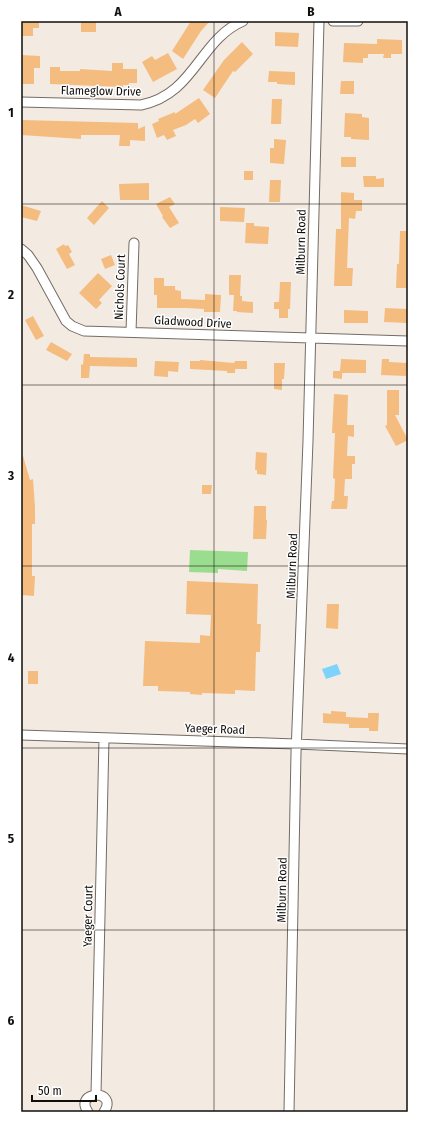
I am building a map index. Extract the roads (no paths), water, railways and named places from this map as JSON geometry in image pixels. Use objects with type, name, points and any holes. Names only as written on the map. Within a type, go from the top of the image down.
[{"type":"street","name":"Flameglow Drive","points":[[21,102],[141,105],[156,100],[170,93],[185,80],[221,36],[236,24],[243,21]]},
{"type":"street","name":"Milburn Road","points":[[290,1112],[296,744],[306,514],[319,21]]},
{"type":"street","points":[[333,21],[358,21]]},
{"type":"street","name":"Nichols Court","points":[[131,332],[134,243]]},
{"type":"street","name":"Gladwood Drive","points":[[21,249],[28,255],[66,320],[72,326],[87,331],[408,342]]},
{"type":"street","name":"Yaeger Road","points":[[21,735],[408,749]]},
{"type":"street","name":"Yaeger Court","points":[[96,1094],[104,738]]},
{"type":"street","points":[[88,1112],[86,1108],[86,1101],[89,1096],[96,1094],[101,1095],[106,1101],[107,1106],[104,1112]]},
{"type":"water","points":[[337,664],[341,674],[326,679],[322,669]]}]
